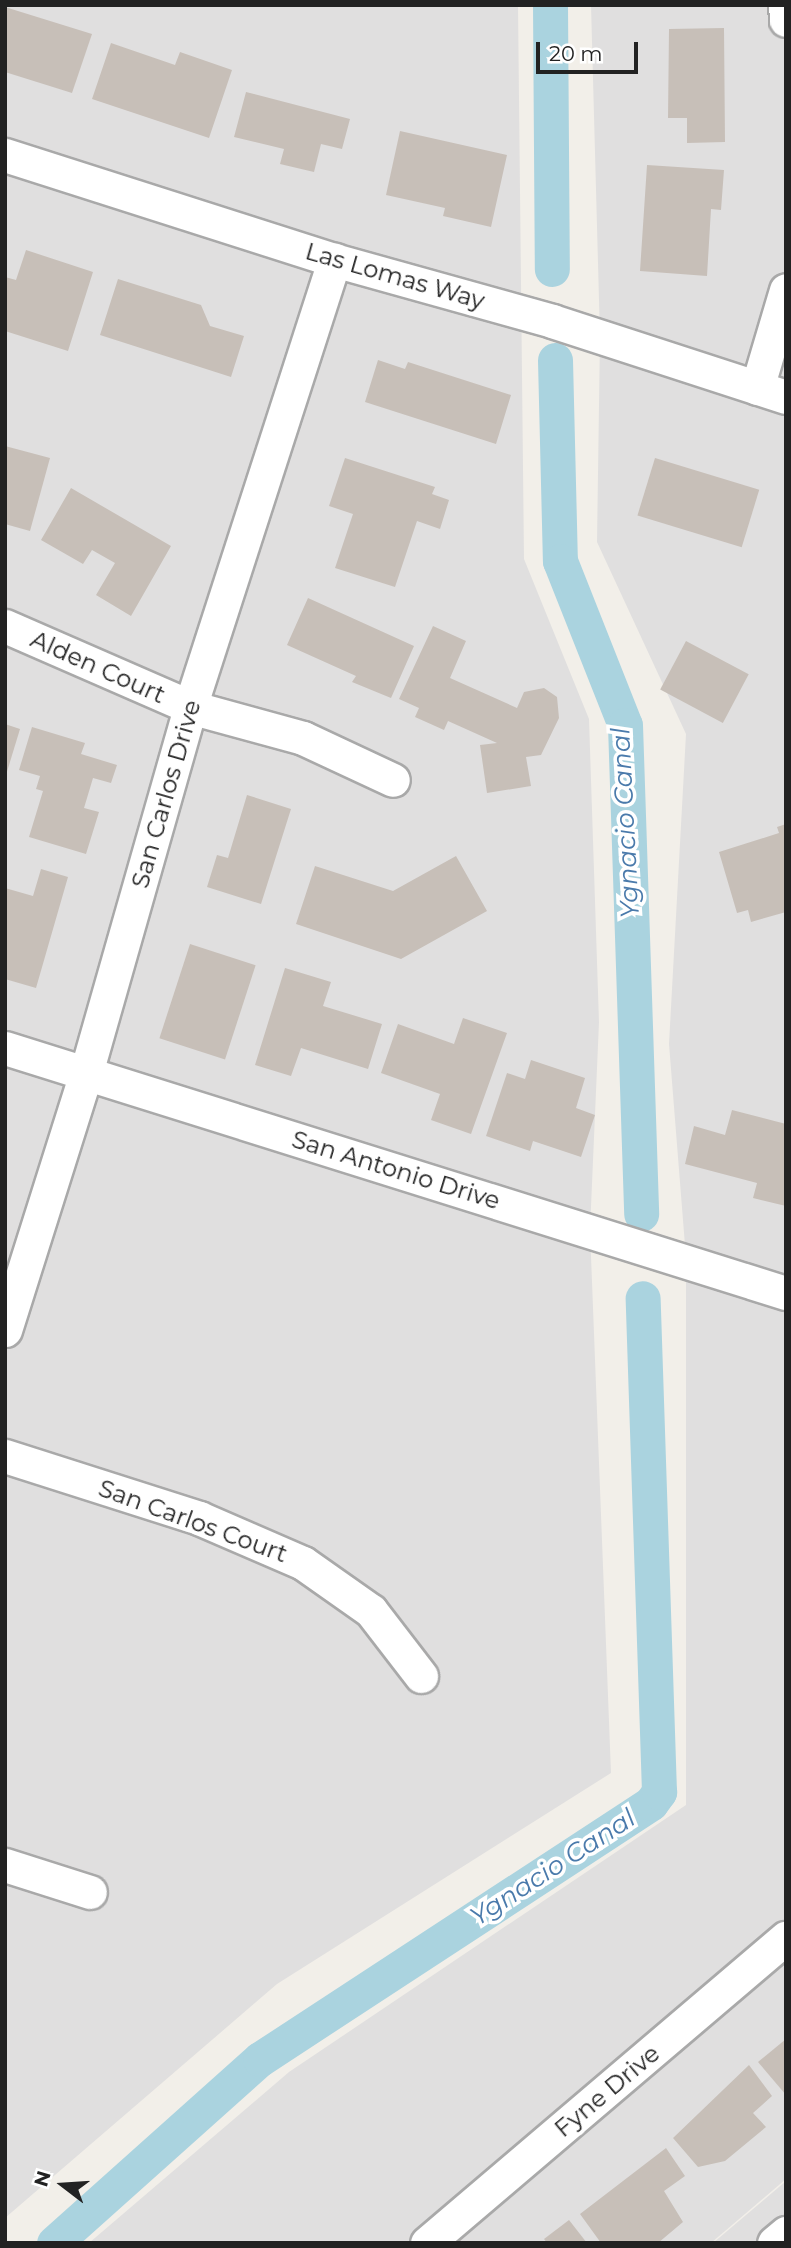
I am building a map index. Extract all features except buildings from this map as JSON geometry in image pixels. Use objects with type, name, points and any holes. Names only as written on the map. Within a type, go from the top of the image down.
[{"type":"street","points":[[785,5],[786,20]]},
{"type":"street","name":"Las Lomas Way","points":[[5,155],[334,260],[552,321],[771,393]]},
{"type":"street","name":"San Carlos Drive","points":[[5,1330],[86,1073],[190,707],[334,260]]},
{"type":"street","points":[[771,393],[786,290]]},
{"type":"street","name":"Alden Court","points":[[5,626],[190,707],[303,738],[393,780]]},
{"type":"street","name":"San Antonio Drive","points":[[5,1048],[786,1293]]},
{"type":"street","name":"San Carlos Court","points":[[5,1456],[199,1518],[303,1563],[372,1611],[421,1676]]},
{"type":"street","points":[[5,1865],[90,1892]]},
{"type":"street","name":"Fyne Drive","points":[[426,2243],[786,1938]]},
{"type":"street","points":[[775,2243],[786,2233]]},
{"type":"shaded area","points":[[5,5],[518,5],[524,559],[589,719],[599,1022],[590,1230],[611,1773],[277,1984],[5,2218]]},
{"type":"shaded area","points":[[591,5],[786,5],[786,2179],[711,2243],[89,2243],[289,2072],[686,1805],[686,1258],[669,1044],[686,734],[597,542],[600,337]]},
{"type":"shaded area","points":[[786,2181],[786,2243],[713,2243]]},
{"type":"waterway","name":"Ygnacio Canal","points":[[550,5],[552,269]]},
{"type":"waterway","name":"Ygnacio Canal","points":[[555,360],[560,561],[625,725],[641,1214]]},
{"type":"waterway","name":"Ygnacio Canal","points":[[54,2243],[260,2059],[651,1803],[659,1792],[643,1298]]}]
